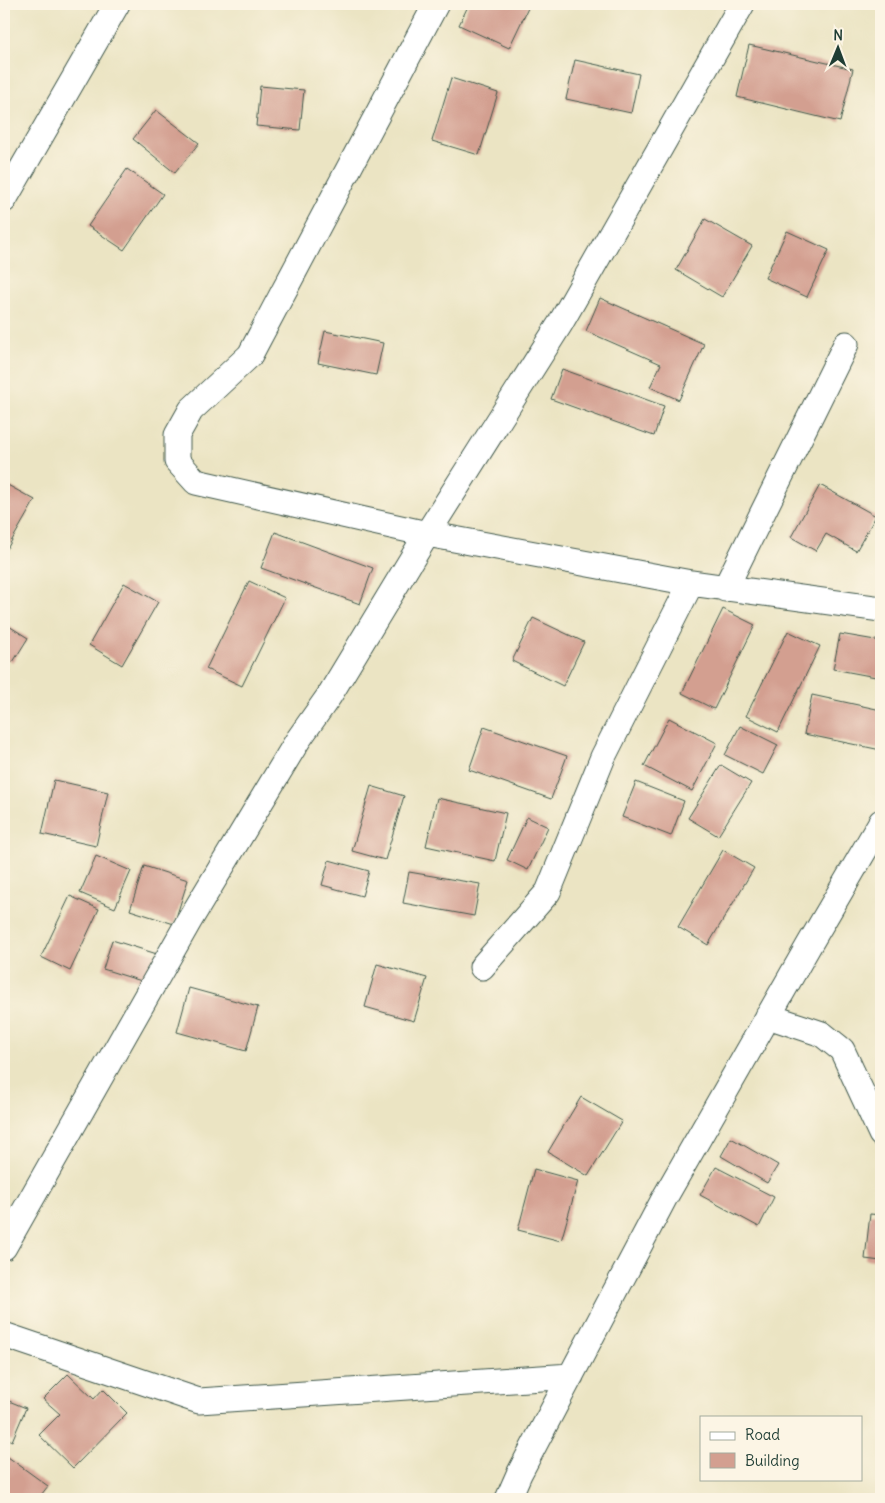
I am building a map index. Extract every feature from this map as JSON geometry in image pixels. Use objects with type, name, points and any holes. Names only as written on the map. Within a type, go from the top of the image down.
[{"type":"street","points":[[4,200],[117,4]]},
{"type":"street","points":[[436,4],[250,355],[191,410],[177,435],[177,461],[196,482],[427,534],[725,589],[881,609]]},
{"type":"street","points":[[4,1247],[189,921],[298,740],[329,696],[427,534],[560,324],[742,4]]},
{"type":"street","points":[[725,589],[846,344]]},
{"type":"street","points":[[482,967],[548,892],[603,757],[691,583]]},
{"type":"street","points":[[508,1499],[518,1474],[665,1197],[881,822]]},
{"type":"street","points":[[768,1016],[822,1034],[842,1050],[881,1134]]},
{"type":"street","points":[[4,1335],[199,1401],[571,1376]]},
{"type":"building","points":[[469,4],[523,4],[529,6],[509,48],[459,25]]},
{"type":"building","points":[[749,45],[853,69],[840,122],[737,97]]},
{"type":"building","points":[[575,60],[639,74],[631,113],[566,99]]},
{"type":"building","points":[[451,78],[498,93],[479,155],[432,141]]},
{"type":"building","points":[[260,86],[304,90],[300,130],[256,126]]},
{"type":"building","points":[[156,110],[199,143],[175,173],[133,139]]},
{"type":"building","points":[[127,169],[163,194],[124,250],[88,226]]},
{"type":"building","points":[[705,219],[752,246],[722,297],[676,270]]},
{"type":"building","points":[[787,231],[829,250],[807,297],[765,278]]},
{"type":"building","points":[[600,298],[704,344],[679,400],[650,387],[661,364],[586,331]]},
{"type":"building","points":[[325,331],[383,343],[376,375],[318,363]]},
{"type":"building","points":[[562,369],[664,406],[654,436],[551,399]]},
{"type":"building","points":[[4,483],[35,500],[4,554]]},
{"type":"building","points":[[820,485],[876,516],[856,551],[826,534],[816,551],[791,537]]},
{"type":"building","points":[[275,532],[373,568],[360,604],[261,568]]},
{"type":"building","points":[[249,581],[285,598],[242,686],[206,669]]},
{"type":"building","points":[[124,583],[158,602],[122,665],[89,645]]},
{"type":"building","points":[[723,609],[755,625],[714,709],[682,693]]},
{"type":"building","points":[[533,618],[584,642],[563,686],[512,661]]},
{"type":"building","points":[[4,623],[28,638],[13,662],[4,657]]},
{"type":"building","points":[[788,631],[820,646],[778,732],[746,716]]},
{"type":"building","points":[[840,634],[881,641],[881,678],[833,669]]},
{"type":"building","points":[[812,695],[881,710],[881,750],[804,734]]},
{"type":"building","points":[[669,718],[717,743],[692,791],[644,766]]},
{"type":"building","points":[[740,726],[778,745],[763,774],[725,755]]},
{"type":"building","points":[[484,727],[567,756],[551,799],[469,770]]},
{"type":"building","points":[[721,765],[751,783],[718,836],[688,818]]},
{"type":"building","points":[[54,780],[108,792],[96,846],[42,834]]},
{"type":"building","points":[[636,782],[684,801],[671,836],[622,817]]},
{"type":"building","points":[[371,786],[404,796],[385,860],[352,851]]},
{"type":"building","points":[[437,798],[506,813],[495,861],[426,846]]},
{"type":"building","points":[[527,817],[548,827],[528,870],[507,860]]},
{"type":"building","points":[[723,850],[754,868],[708,945],[678,927]]},
{"type":"building","points":[[96,856],[131,871],[115,908],[80,893]]},
{"type":"building","points":[[329,860],[369,871],[362,896],[322,885]]},
{"type":"building","points":[[144,866],[188,880],[174,924],[130,910]]},
{"type":"building","points":[[409,872],[480,884],[474,916],[403,903]]},
{"type":"building","points":[[70,896],[99,909],[70,971],[41,957]]},
{"type":"building","points":[[112,940],[157,954],[148,983],[103,969]]},
{"type":"building","points":[[377,964],[427,978],[414,1021],[365,1007]]},
{"type":"building","points":[[189,988],[258,1007],[246,1051],[177,1032]]},
{"type":"building","points":[[581,1097],[622,1121],[588,1176],[548,1152]]},
{"type":"building","points":[[731,1138],[778,1165],[767,1183],[721,1156]]},
{"type":"building","points":[[716,1167],[774,1197],[759,1227],[700,1195]]},
{"type":"building","points":[[534,1169],[578,1181],[561,1241],[518,1230]]},
{"type":"building","points":[[870,1214],[881,1215],[881,1261],[865,1259]]},
{"type":"building","points":[[68,1374],[94,1399],[103,1389],[127,1413],[73,1468],[39,1435],[60,1414],[43,1399]]},
{"type":"building","points":[[4,1399],[26,1408],[12,1441],[4,1437]]},
{"type":"building","points":[[8,1457],[48,1486],[38,1499],[4,1499],[4,1463]]}]
